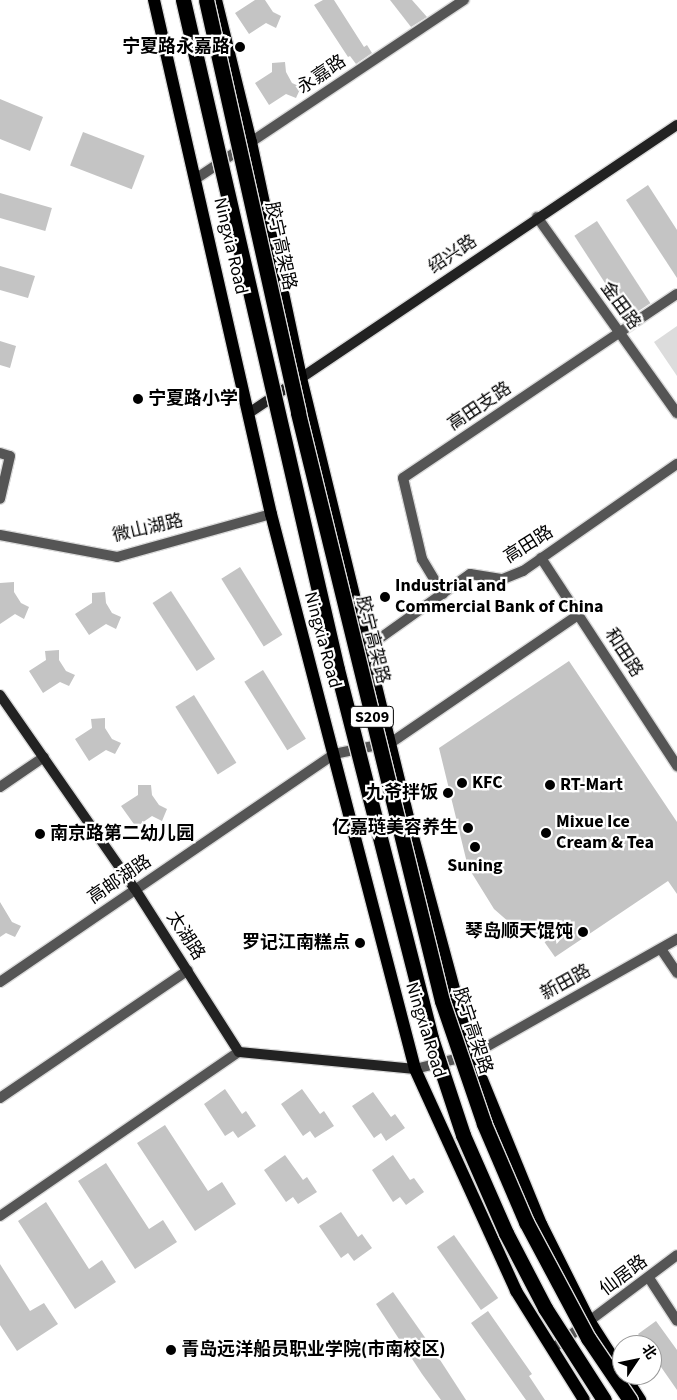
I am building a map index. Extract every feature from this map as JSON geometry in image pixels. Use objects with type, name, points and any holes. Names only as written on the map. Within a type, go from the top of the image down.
[{"type":"highway","name":"S209","points":[[184,0],[337,669],[404,942],[436,1054],[463,1135],[506,1232],[545,1308],[604,1400]]},
{"type":"highway","name":"胶宁高架路","points":[[206,0],[298,413],[442,1001],[484,1124],[526,1222],[588,1338],[630,1400]]},
{"type":"main road","name":"Ningxia Road","points":[[154,0],[197,178],[271,514],[415,1069],[516,1291],[584,1400]]},
{"type":"main road","points":[[216,0],[251,142],[301,378],[369,646],[412,833],[472,1055],[541,1224],[590,1322],[612,1357]]},
{"type":"main road","points":[[630,1385],[640,1400]]},
{"type":"street","name":"永嘉路","points":[[197,178],[464,0]]},
{"type":"street","name":"绍兴路","points":[[249,413],[537,217],[677,125]]},
{"type":"street","name":"金田路","points":[[537,217],[677,413]]},
{"type":"street","name":"高田支路","points":[[442,594],[422,559],[403,478],[677,294]]},
{"type":"street","points":[[0,453],[10,456],[0,499]]},
{"type":"street","name":"高田路","points":[[369,646],[470,574],[503,579],[523,571],[677,464]]},
{"type":"street","name":"微山湖路","points":[[0,535],[117,557],[271,514]]},
{"type":"street","name":"和田路","points":[[541,558],[677,766]]},
{"type":"street","points":[[392,742],[578,615]]},
{"type":"street","name":"太湖路","points":[[0,695],[135,889],[239,1052]]},
{"type":"street","name":"高邮湖路","points":[[0,982],[334,754],[392,742]]},
{"type":"street","points":[[0,787],[44,757]]},
{"type":"street","name":"新田路","points":[[415,1069],[472,1055],[677,939]]},
{"type":"street","points":[[661,949],[677,974]]},
{"type":"street","points":[[0,1098],[188,970]]},
{"type":"street","points":[[0,1201],[3,1213],[239,1052],[415,1069]]},
{"type":"street","name":"仙居路","points":[[552,1350],[677,1255]]},
{"type":"street","points":[[649,1278],[677,1321]]},
{"type":"shaded area","points":[[677,326],[677,376],[654,342]]},
{"type":"building","points":[[255,0],[265,0],[273,12],[281,16],[276,28],[266,23],[249,34],[235,13]]},
{"type":"building","points":[[323,0],[334,0],[364,47],[367,45],[372,53],[356,64],[350,56],[348,57],[314,5]]},
{"type":"building","points":[[390,0],[412,0],[427,17],[411,27]]},
{"type":"building","points":[[285,62],[286,72],[292,83],[301,87],[296,98],[286,94],[269,105],[255,83],[272,72],[272,63]]},
{"type":"building","points":[[0,99],[43,117],[30,151],[0,139]]},
{"type":"building","points":[[83,132],[145,156],[132,189],[70,166]]},
{"type":"building","points":[[648,185],[677,230],[677,278],[626,200]]},
{"type":"building","points":[[0,193],[52,208],[45,231],[0,218]]},
{"type":"building","points":[[597,221],[650,303],[628,318],[574,236]]},
{"type":"building","points":[[0,266],[35,276],[28,298],[0,290]]},
{"type":"building","points":[[0,341],[16,346],[10,368],[0,365]]},
{"type":"building","points":[[240,567],[282,635],[264,647],[221,579]]},
{"type":"building","points":[[14,582],[14,592],[21,603],[29,607],[24,619],[15,614],[0,624],[0,583]]},
{"type":"building","points":[[171,591],[215,659],[197,671],[153,603]]},
{"type":"building","points":[[105,592],[106,603],[112,613],[121,617],[116,629],[106,624],[89,635],[75,614],[92,603],[92,593]]},
{"type":"building","points":[[59,650],[59,660],[66,671],[75,675],[69,686],[60,682],[43,693],[29,671],[46,660],[45,651]]},
{"type":"building","name":"RT-Mart","points":[[569,661],[677,822],[677,894],[668,881],[555,957],[543,940],[519,931],[494,909],[468,867],[439,748]]},
{"type":"building","points":[[263,670],[306,739],[287,750],[244,682]]},
{"type":"building","points":[[194,695],[236,763],[218,775],[175,707]]},
{"type":"building","points":[[105,718],[105,728],[112,739],[121,743],[115,754],[106,750],[89,761],[75,739],[92,728],[91,719]]},
{"type":"building","points":[[138,785],[151,785],[152,795],[159,805],[167,809],[162,821],[152,816],[136,827],[121,806],[138,795]]},
{"type":"building","points":[[0,902],[12,922],[21,926],[15,937],[6,933],[0,937]]},
{"type":"building","points":[[225,1089],[242,1114],[246,1111],[256,1126],[238,1138],[233,1131],[225,1136],[204,1104]]},
{"type":"building","points":[[302,1089],[320,1114],[324,1111],[334,1126],[315,1138],[310,1131],[303,1136],[281,1104]]},
{"type":"building","points":[[373,1092],[391,1117],[395,1114],[405,1128],[386,1141],[381,1133],[374,1138],[352,1106]]},
{"type":"building","points":[[165,1125],[208,1191],[222,1182],[236,1204],[195,1231],[137,1143]]},
{"type":"building","points":[[285,1155],[303,1180],[307,1177],[317,1192],[298,1204],[293,1197],[286,1202],[264,1170]]},
{"type":"building","points":[[393,1155],[410,1180],[414,1178],[424,1192],[406,1205],[400,1197],[393,1202],[372,1170]]},
{"type":"building","points":[[106,1163],[149,1229],[163,1220],[177,1242],[135,1269],[78,1181]]},
{"type":"building","points":[[46,1202],[89,1269],[102,1260],[116,1282],[75,1309],[18,1221]]},
{"type":"building","points":[[341,1212],[358,1237],[362,1234],[372,1248],[354,1261],[348,1253],[341,1258],[319,1226]]},
{"type":"building","points":[[454,1235],[498,1298],[481,1310],[437,1247]]},
{"type":"building","points":[[0,1264],[30,1311],[44,1303],[58,1324],[17,1351],[0,1325]]},
{"type":"building","points":[[393,1292],[466,1400],[441,1400],[422,1374],[376,1304]]},
{"type":"building","points":[[488,1311],[532,1374],[529,1376],[545,1400],[526,1400],[471,1323]]},
{"type":"building","points":[[656,1321],[677,1350],[677,1390],[662,1368],[662,1335],[638,1334]]},
{"type":"place","name":"宁夏路永嘉路","points":[[240,47]]},
{"type":"place","name":"宁夏路小学","points":[[138,399]]},
{"type":"place","name":"Industrial and Commercial Bank of China","points":[[385,597]]},
{"type":"place","name":"KFC","points":[[462,783]]},
{"type":"place","name":"RT-Mart","points":[[550,785]]},
{"type":"place","name":"九爷拌饭","points":[[448,793]]},
{"type":"place","name":"亿嘉琏美容养生","points":[[468,828]]},
{"type":"place","name":"Mixue Ice Cream & Tea","points":[[546,833]]},
{"type":"place","name":"南京路第二幼儿园","points":[[40,834]]},
{"type":"place","name":"Suning","points":[[475,847]]},
{"type":"place","name":"琴岛顺天馄饨","points":[[583,932]]},
{"type":"place","name":"罗记江南糕点","points":[[360,943]]},
{"type":"place","name":"青岛远洋船员职业学院(市南校区)","points":[[171,1350]]}]
